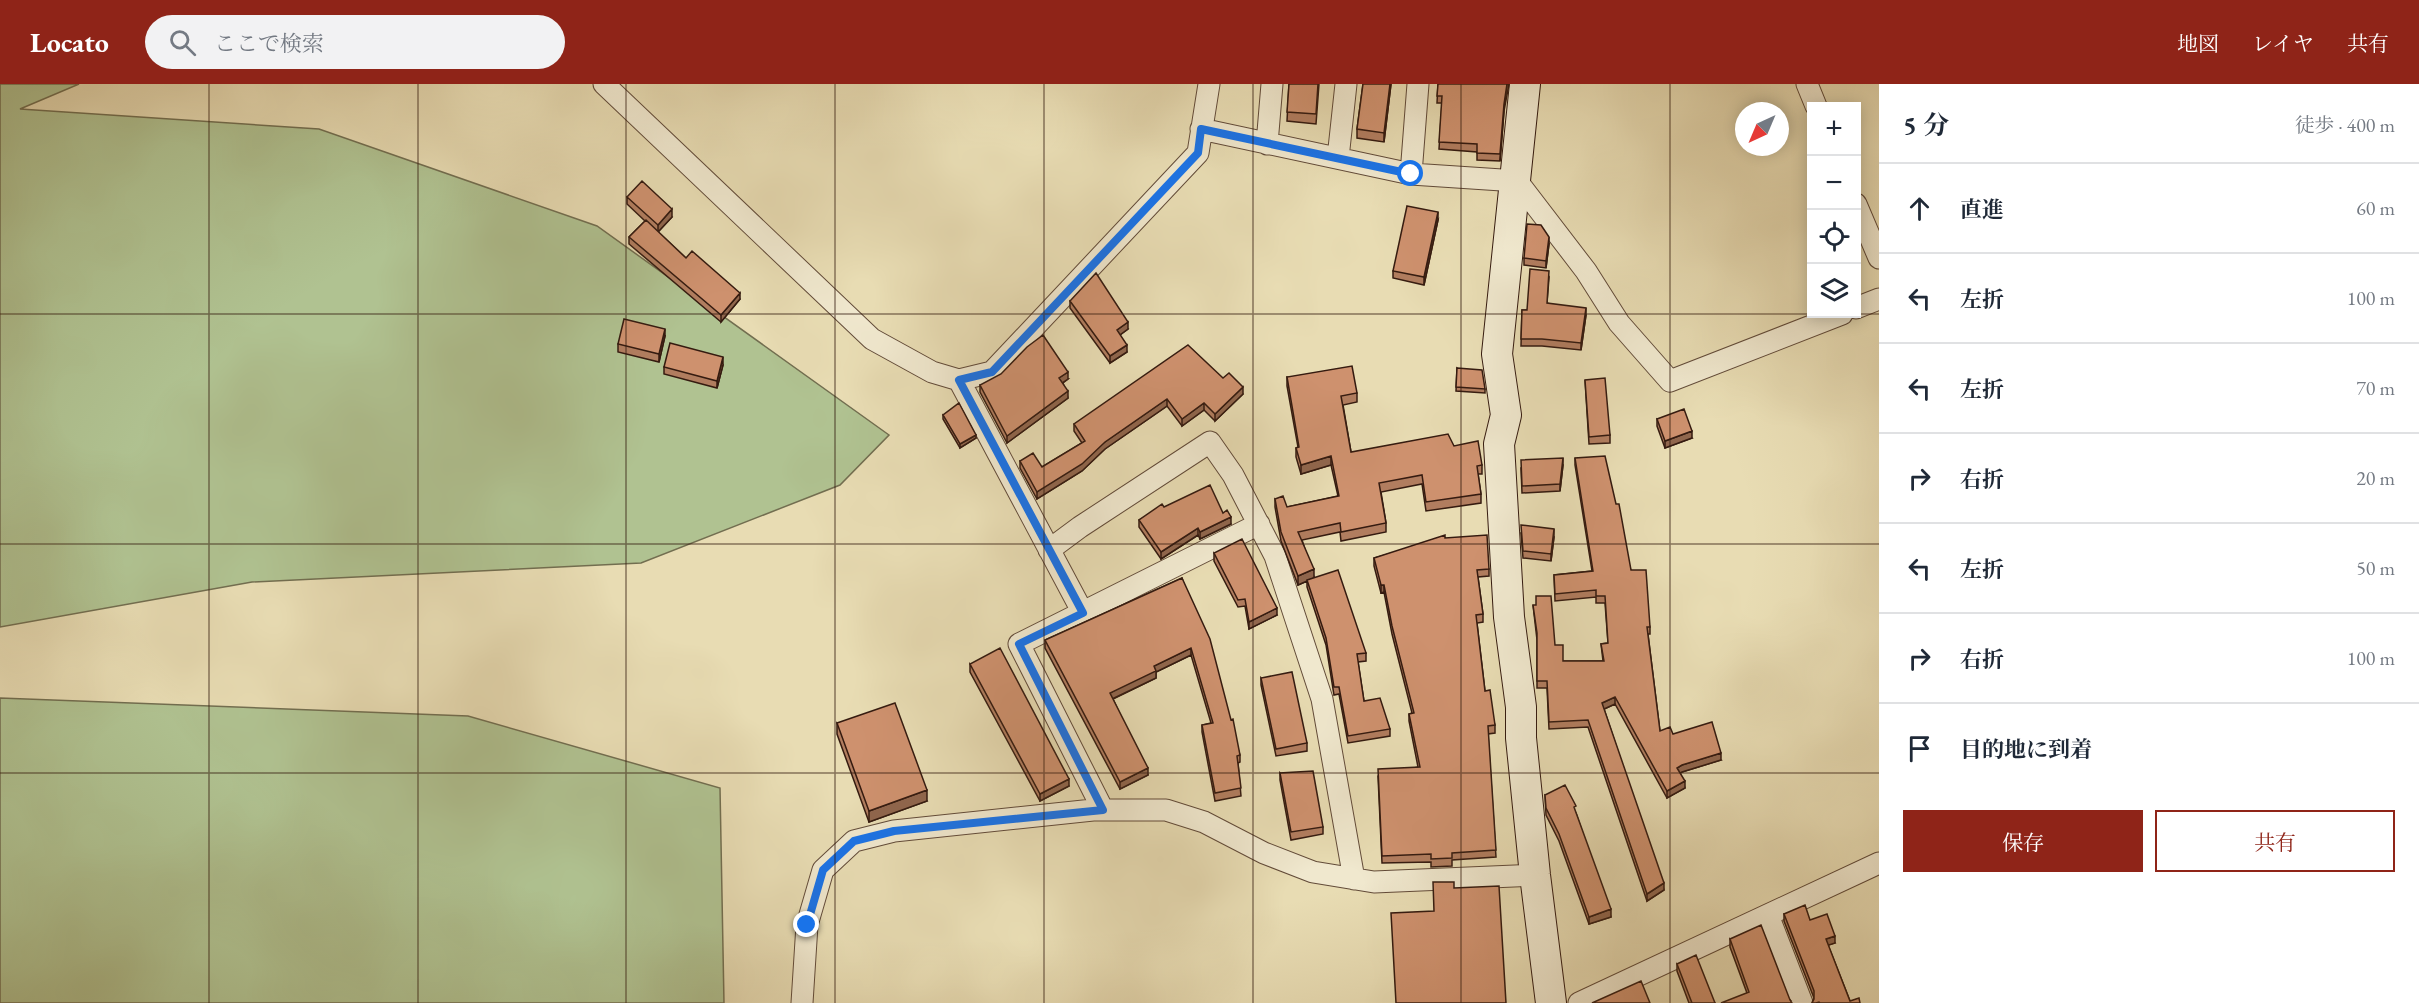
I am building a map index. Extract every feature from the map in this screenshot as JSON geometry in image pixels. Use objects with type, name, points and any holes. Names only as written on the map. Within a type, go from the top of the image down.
[{"type":"street","points":[[604,84],[872,339],[932,372],[959,380],[992,372],[1198,153],[1209,84]]},
{"type":"street","points":[[1268,144],[1272,84]]},
{"type":"street","points":[[1338,158],[1346,84]]},
{"type":"street","points":[[1411,174],[1418,84]]},
{"type":"street","points":[[1525,84],[1517,181],[1497,354],[1506,415],[1499,444],[1509,617],[1521,706],[1521,738],[1551,1003]]},
{"type":"street","points":[[1807,84],[1814,102]]},
{"type":"street","points":[[1201,129],[1411,174],[1517,181],[1586,271],[1619,322],[1670,381],[1832,318]]},
{"type":"street","points":[[1859,210],[1879,258]]},
{"type":"street","points":[[1861,306],[1879,299]]},
{"type":"street","points":[[959,380],[1083,613]]},
{"type":"street","points":[[1049,550],[1080,527],[1210,442],[1233,476],[1275,556],[1322,699],[1354,879]]},
{"type":"street","points":[[1103,810],[1019,644],[1258,524]]},
{"type":"street","points":[[802,1003],[807,925],[823,870],[854,841],[894,831],[1103,810],[1166,810],[1204,822],[1264,853],[1313,872],[1374,882],[1535,875]]},
{"type":"street","points":[[1579,1003],[1879,863]]},
{"type":"street","points":[[1768,915],[1802,1003]]},
{"type":"green space","points":[[0,84],[79,84],[20,109],[319,129],[597,226],[889,435],[840,485],[641,563],[252,582],[0,627]]},
{"type":"green space","points":[[0,698],[468,716],[720,788],[724,1003],[0,1003]]},
{"type":"building","points":[[1289,84],[1318,84],[1316,114],[1287,112]]},
{"type":"building","points":[[1363,84],[1390,84],[1384,133],[1357,129]]},
{"type":"building","points":[[1438,84],[1507,84],[1500,154],[1477,153],[1477,144],[1439,142],[1442,96],[1437,96]]},
{"type":"building","points":[[642,181],[672,209],[658,225],[627,197]]},
{"type":"building","points":[[1407,206],[1438,212],[1424,277],[1393,271]]},
{"type":"building","points":[[646,220],[686,258],[692,251],[740,293],[721,315],[629,237]]},
{"type":"building","points":[[1527,224],[1541,225],[1549,237],[1546,261],[1524,258]]},
{"type":"building","points":[[1530,269],[1549,271],[1547,303],[1586,308],[1581,343],[1521,339],[1522,310],[1527,310]]},
{"type":"building","points":[[1096,273],[1128,322],[1117,330],[1127,345],[1110,356],[1070,301]]},
{"type":"building","points":[[624,319],[665,329],[659,354],[618,344]]},
{"type":"building","points":[[1043,335],[1068,372],[1059,378],[1068,391],[1007,436],[980,385],[1001,374],[1027,347]]},
{"type":"building","points":[[670,343],[723,357],[717,381],[664,367]]},
{"type":"building","points":[[1188,345],[1223,378],[1229,373],[1243,387],[1215,414],[1204,403],[1182,419],[1167,399],[1105,442],[1082,464],[1037,492],[1020,461],[1033,453],[1042,467],[1085,441],[1074,424]]},
{"type":"building","points":[[1352,366],[1357,393],[1341,396],[1351,452],[1448,434],[1454,446],[1478,441],[1482,465],[1477,466],[1481,494],[1426,502],[1422,475],[1379,483],[1386,523],[1341,532],[1340,523],[1298,532],[1314,569],[1298,576],[1281,532],[1275,499],[1283,496],[1287,507],[1339,496],[1331,456],[1301,465],[1296,448],[1299,447],[1287,377]]},
{"type":"building","points":[[1457,368],[1482,370],[1485,389],[1456,387]]},
{"type":"building","points":[[1605,378],[1610,435],[1589,437],[1585,380]]},
{"type":"building","points":[[959,403],[976,435],[960,444],[943,415]]},
{"type":"building","points":[[1684,409],[1692,431],[1665,441],[1657,419]]},
{"type":"building","points":[[1605,456],[1616,504],[1619,504],[1631,570],[1646,570],[1650,627],[1647,627],[1660,731],[1670,727],[1673,734],[1712,722],[1721,753],[1677,768],[1685,781],[1667,791],[1615,697],[1602,703],[1664,883],[1647,894],[1588,720],[1549,722],[1547,681],[1537,681],[1537,633],[1533,605],[1536,605],[1536,596],[1551,596],[1555,645],[1563,645],[1563,661],[1604,661],[1601,644],[1608,643],[1605,596],[1596,596],[1596,590],[1555,594],[1554,575],[1593,571],[1575,458]]},
{"type":"building","points":[[1563,458],[1560,484],[1522,486],[1521,460]]},
{"type":"building","points":[[1210,485],[1223,513],[1227,510],[1231,517],[1200,532],[1198,528],[1161,552],[1139,520],[1162,504],[1164,507]]},
{"type":"building","points":[[1521,525],[1554,529],[1551,554],[1523,551]]},
{"type":"building","points":[[1445,535],[1445,538],[1487,535],[1489,569],[1477,570],[1483,614],[1476,615],[1485,691],[1490,690],[1495,725],[1488,726],[1496,850],[1452,853],[1452,858],[1431,859],[1431,854],[1382,856],[1378,769],[1420,767],[1409,714],[1414,713],[1384,585],[1381,585],[1374,558]]},
{"type":"building","points":[[1242,539],[1277,608],[1249,622],[1245,599],[1238,600],[1214,553]]},
{"type":"building","points":[[1338,570],[1366,653],[1357,654],[1364,701],[1380,698],[1390,729],[1348,736],[1339,687],[1334,687],[1326,638],[1307,580]]},
{"type":"building","points":[[1182,578],[1210,639],[1231,720],[1233,719],[1240,755],[1237,756],[1241,788],[1215,793],[1202,725],[1213,723],[1191,648],[1154,666],[1156,671],[1110,693],[1148,768],[1120,782],[1045,640]]},
{"type":"building","points":[[1000,648],[1069,779],[1040,794],[970,664]]},
{"type":"building","points":[[1292,672],[1307,743],[1276,749],[1261,678]]},
{"type":"building","points":[[895,703],[927,790],[869,811],[837,723]]},
{"type":"building","points":[[1313,771],[1323,827],[1291,832],[1280,773]]},
{"type":"building","points":[[1565,785],[1576,806],[1574,807],[1611,909],[1589,917],[1559,834],[1546,808],[1545,795]]},
{"type":"building","points":[[1433,882],[1454,882],[1454,888],[1499,886],[1506,1003],[1396,1003],[1391,913],[1434,911]]},
{"type":"building","points":[[1805,905],[1810,920],[1827,914],[1835,936],[1826,939],[1850,1001],[1859,998],[1860,1003],[1812,1003],[1814,991],[1784,914]]},
{"type":"building","points":[[1761,925],[1792,1003],[1721,1003],[1749,992],[1730,939]]},
{"type":"building","points":[[1696,955],[1715,1003],[1692,1003],[1677,964]]},
{"type":"building","points":[[1641,981],[1650,1003],[1592,1003]]},
{"type":"route","points":[[807,925],[823,870],[854,841],[894,831],[1103,810],[1019,644],[1083,613],[959,380],[992,372],[1198,153],[1201,129],[1411,174]]}]
